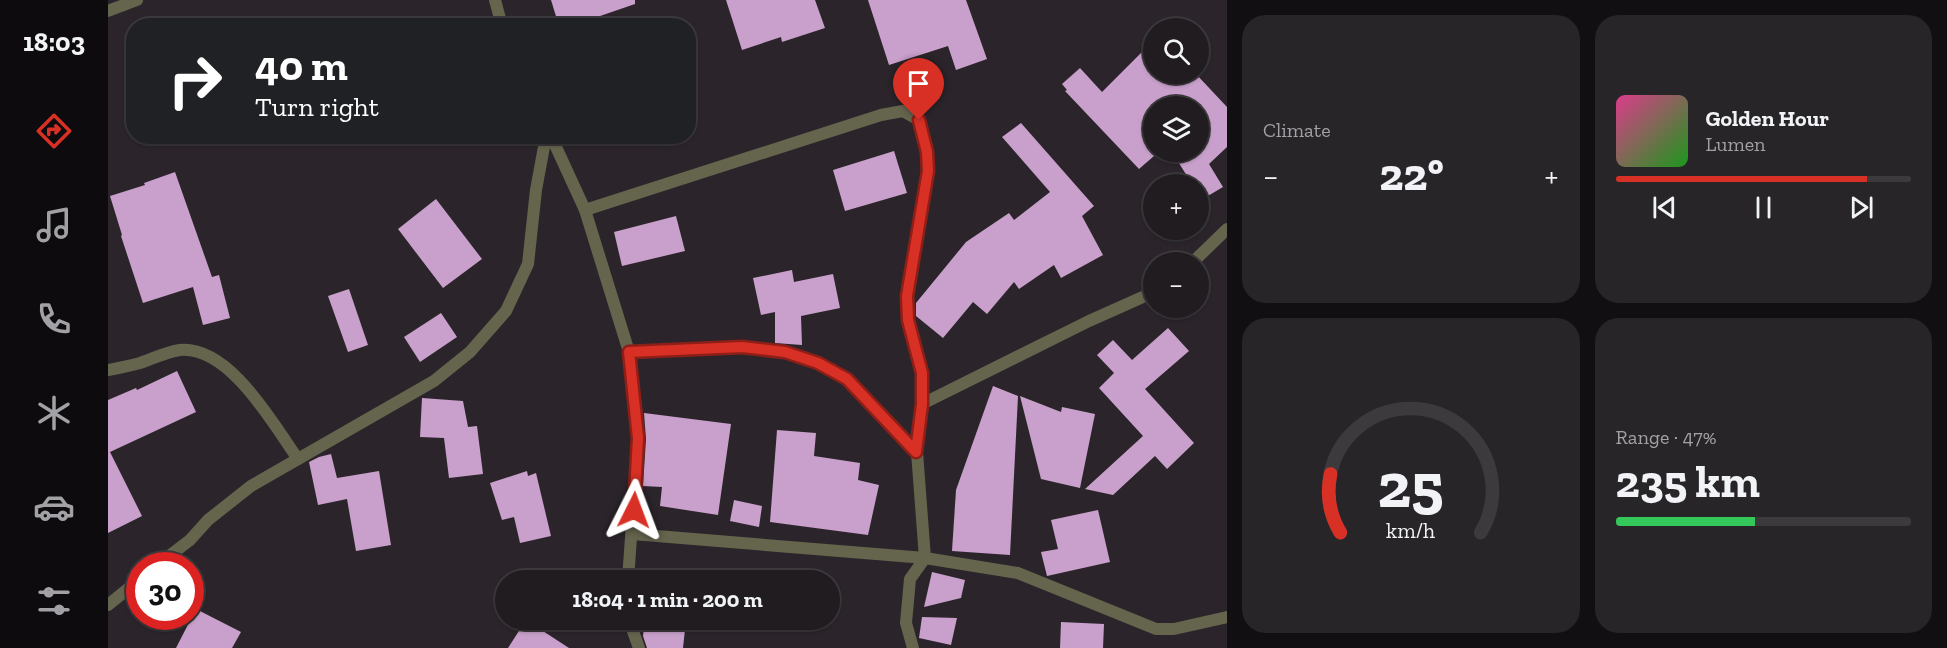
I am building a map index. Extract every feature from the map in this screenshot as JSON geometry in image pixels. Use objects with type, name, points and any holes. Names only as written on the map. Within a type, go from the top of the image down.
[{"type":"street","points":[[108,11],[137,0]]},
{"type":"street","points":[[495,0],[500,18]]},
{"type":"street","points":[[585,210],[881,115],[903,111],[919,120],[927,152],[928,171],[907,296],[908,320],[922,373],[922,404],[916,452],[925,558],[910,579],[906,623],[913,648]]},
{"type":"street","points":[[174,552],[190,540],[208,520],[251,486],[434,381],[470,352],[506,312],[528,264],[536,190],[545,144]]},
{"type":"street","points":[[555,144],[585,210],[629,352],[638,438],[629,570]]},
{"type":"street","points":[[1203,252],[1227,229]]},
{"type":"street","points":[[922,404],[1089,321],[1143,297]]},
{"type":"street","points":[[629,352],[742,347],[785,352],[818,363],[847,379],[916,452]]},
{"type":"street","points":[[108,370],[137,364],[178,350],[196,351],[226,369],[251,392],[298,459]]},
{"type":"street","points":[[632,534],[925,558],[1018,573],[1156,629],[1174,629],[1227,616]]},
{"type":"street","points":[[108,605],[126,590]]},
{"type":"street","points":[[633,630],[639,648]]},
{"type":"building","points":[[551,0],[635,0],[635,4],[594,18],[557,18]]},
{"type":"building","points":[[726,0],[815,0],[825,28],[782,42],[781,37],[742,50]]},
{"type":"building","points":[[868,0],[966,0],[987,59],[956,70],[948,46],[889,65]]},
{"type":"building","points":[[1143,51],[1143,84],[1205,84],[1227,107],[1227,147],[1209,164],[1223,187],[1209,195],[1209,174],[1186,174],[1178,162],[1209,162],[1209,96],[1143,96],[1143,162],[1147,162],[1139,169],[1065,91],[1067,90],[1062,84],[1080,68],[1102,92]]},
{"type":"building","points":[[1021,123],[1094,206],[1082,216],[1103,255],[1061,278],[1054,265],[1019,289],[1014,282],[987,314],[973,302],[943,338],[916,316],[916,303],[966,242],[1009,213],[1014,220],[1050,192],[1002,137]]},
{"type":"building","points":[[894,151],[907,193],[845,211],[833,170]]},
{"type":"building","points":[[175,172],[212,277],[219,275],[230,318],[203,325],[193,287],[143,303],[110,196],[145,185],[144,183]]},
{"type":"building","points":[[436,199],[482,259],[443,288],[398,229]]},
{"type":"building","points":[[676,216],[685,251],[622,266],[614,232]]},
{"type":"building","points":[[792,270],[794,282],[833,274],[840,308],[801,316],[802,345],[775,343],[775,312],[761,315],[753,278]]},
{"type":"building","points":[[349,289],[368,345],[348,352],[328,296]]},
{"type":"building","points":[[441,313],[457,337],[420,362],[404,337]]},
{"type":"building","points":[[1168,328],[1189,351],[1145,389],[1194,443],[1167,469],[1155,456],[1113,495],[1085,489],[1143,436],[1099,388],[1114,373],[1097,355],[1113,340],[1132,360]]},
{"type":"building","points":[[177,371],[196,412],[110,452],[142,516],[108,533],[108,400],[136,388],[137,390]]},
{"type":"building","points":[[993,386],[1018,396],[1010,555],[952,551],[956,490]]},
{"type":"building","points":[[1020,396],[1061,412],[1062,407],[1095,414],[1080,488],[1041,479]]},
{"type":"building","points":[[422,398],[463,401],[468,427],[477,426],[483,474],[449,478],[444,438],[420,437]]},
{"type":"building","points":[[644,413],[731,424],[718,515],[660,506],[662,487],[643,486],[646,439]]},
{"type":"building","points":[[777,430],[816,433],[814,456],[860,463],[858,480],[879,485],[868,535],[770,522]]},
{"type":"building","points":[[331,454],[337,478],[379,471],[391,545],[356,551],[347,499],[318,505],[309,462]]},
{"type":"building","points":[[527,471],[528,476],[536,473],[551,536],[520,543],[514,517],[502,520],[490,483]]},
{"type":"building","points":[[734,500],[762,506],[759,527],[730,521]]},
{"type":"building","points":[[1098,510],[1110,562],[1047,576],[1041,552],[1058,549],[1051,520]]},
{"type":"building","points":[[932,572],[965,580],[961,598],[924,607]]},
{"type":"building","points":[[204,613],[241,632],[232,648],[176,648],[185,630],[204,630]]},
{"type":"building","points":[[922,617],[957,618],[951,645],[919,638]]},
{"type":"building","points":[[1061,622],[1104,624],[1103,648],[1060,648]]},
{"type":"building","points":[[520,630],[541,630],[569,648],[508,648]]},
{"type":"building","points":[[644,630],[685,630],[683,648],[647,648],[643,636]]},
{"type":"route","points":[[634,510],[638,438],[629,352],[742,347],[785,352],[818,363],[847,379],[916,452],[922,404],[922,373],[908,320],[907,296],[928,171],[927,152],[919,120]]}]
